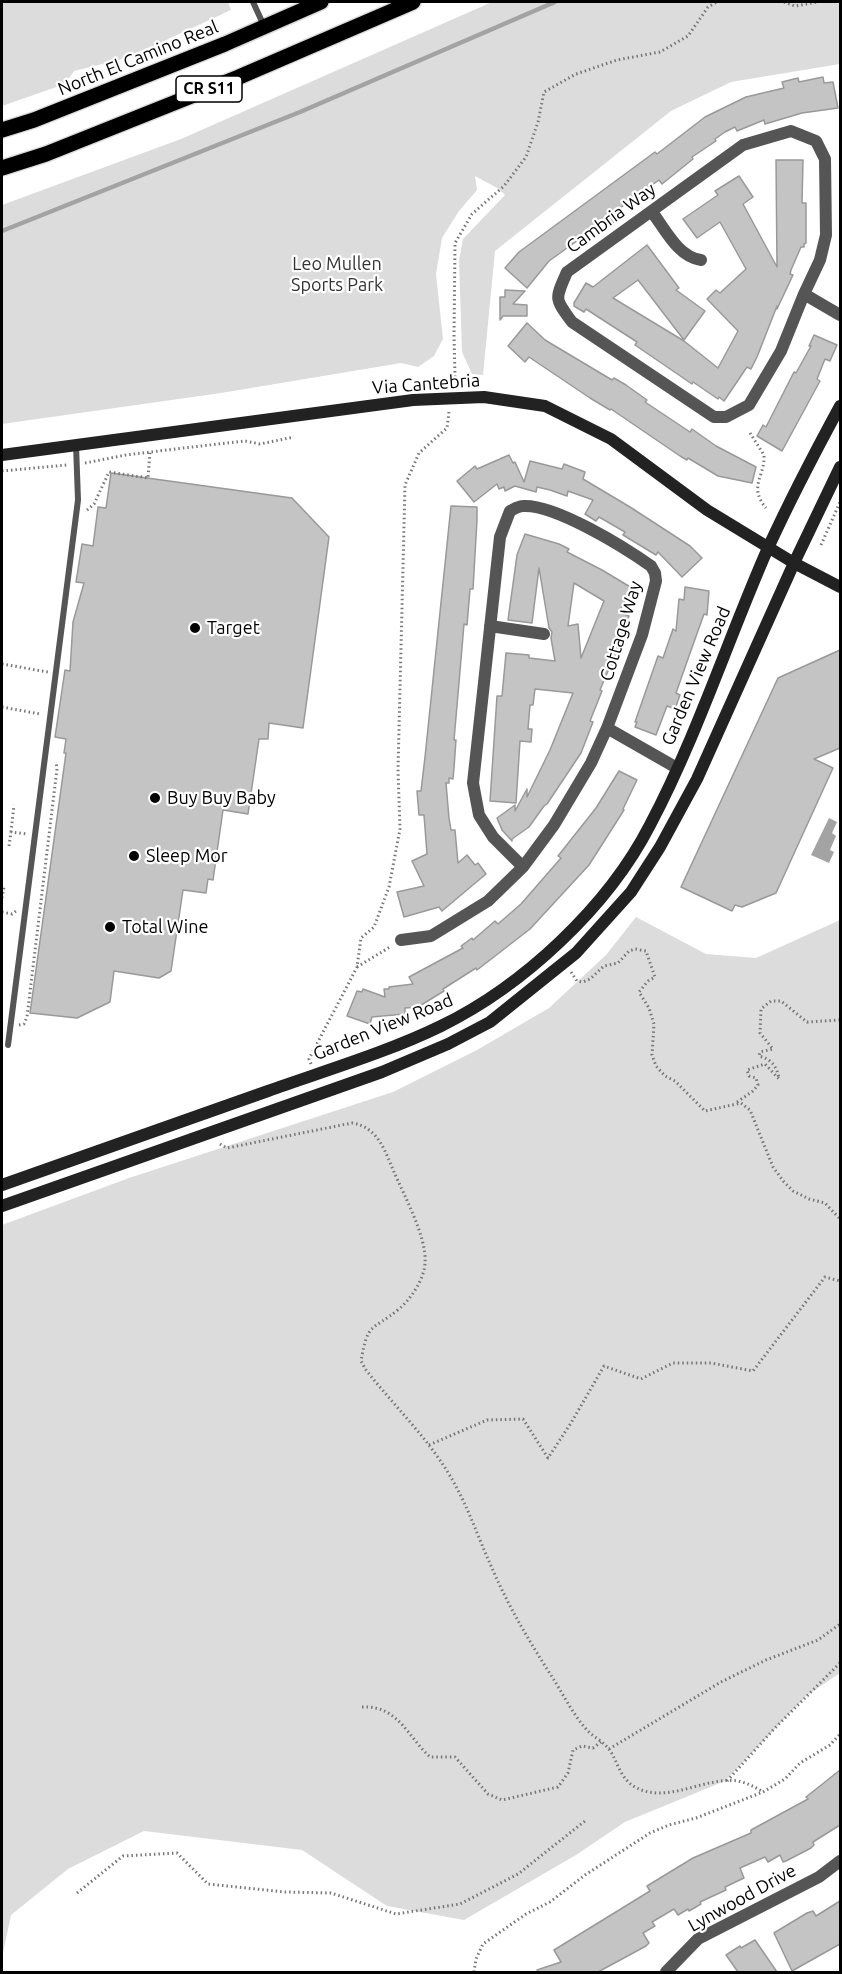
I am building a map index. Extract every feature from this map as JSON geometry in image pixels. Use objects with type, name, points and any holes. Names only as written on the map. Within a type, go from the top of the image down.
[{"type":"main road","name":"North El Camino Real","points":[[2,130],[34,120],[225,45],[321,2]]},
{"type":"main road","name":"CR S11","points":[[2,168],[46,154],[228,82],[413,2]]},
{"type":"main road","name":"Via Cantebria","points":[[2,455],[413,400],[483,397],[545,406],[611,439],[707,510],[794,563],[840,586]]},
{"type":"main road","name":"Garden View Road","points":[[2,1185],[315,1074],[441,1026],[479,1004],[537,962],[581,920],[618,877],[650,827],[677,768],[769,546],[840,406]]},
{"type":"main road","points":[[2,1206],[382,1072],[448,1044],[490,1022],[576,953],[631,892],[660,847],[697,779],[794,563],[840,467]]},
{"type":"street","name":"Cambria Way","points":[[792,131],[816,141],[825,159],[826,236],[820,260],[781,351],[749,405],[726,417],[714,417],[572,322],[558,304],[557,294],[567,272],[652,212],[743,145],[792,131]]},
{"type":"street","points":[[652,212],[680,250],[692,259],[700,260]]},
{"type":"street","points":[[804,294],[840,315]]},
{"type":"street","name":"Cottage Way","points":[[401,940],[430,936],[488,902],[523,867],[554,825],[591,763],[607,729],[642,635],[656,581],[651,566],[593,530],[545,508],[522,506],[510,511],[500,537],[473,783],[479,815],[493,837],[523,867]]},
{"type":"street","points":[[490,626],[544,634]]},
{"type":"street","points":[[607,729],[677,768]]},
{"type":"street","name":"Lynwood Drive","points":[[666,1972],[698,1939],[819,1877],[840,1861]]},
{"type":"lane","points":[[253,2],[264,27]]},
{"type":"lane","points":[[8,1045],[78,500],[76,445]]},
{"type":"path","points":[[455,377],[455,243],[472,214],[504,186],[526,157],[538,122],[544,92],[576,74],[607,63],[660,52],[688,36],[708,7],[717,2]]},
{"type":"path","points":[[784,2],[795,6],[818,2]]},
{"type":"path","points":[[315,1074],[309,1059],[357,967],[361,938],[374,927],[389,887],[400,829],[398,759],[405,485],[419,453],[447,428],[449,412]]},
{"type":"path","points":[[750,433],[764,455],[757,491],[766,508]]},
{"type":"path","points":[[2,471],[76,464],[150,452],[245,441],[260,444],[294,437]]},
{"type":"path","points":[[86,511],[94,504],[109,472],[148,478],[150,452]]},
{"type":"path","points":[[820,545],[840,502]]},
{"type":"path","points":[[2,664],[56,674]]},
{"type":"path","points":[[2,707],[50,716]]},
{"type":"path","points":[[10,1028],[24,1024],[27,1017],[57,769],[55,758]]},
{"type":"path","points":[[11,832],[14,805]]},
{"type":"path","points":[[2,898],[4,887]]},
{"type":"path","points":[[357,967],[401,940]]},
{"type":"path","points":[[564,963],[577,981],[583,982],[590,979],[604,966],[618,963],[629,951],[635,949],[646,951],[655,977],[641,987],[639,992],[649,1008],[654,1024],[652,1055],[656,1066],[664,1076],[675,1081],[705,1111],[741,1102],[750,1110],[773,1167],[784,1182],[793,1191],[809,1199],[825,1203],[840,1219]]},
{"type":"path","points":[[735,1103],[758,1085],[756,1078],[749,1076],[747,1070],[765,1064],[779,1079],[773,1064],[767,1058],[759,1056],[760,1052],[773,1049],[760,1033],[760,1009],[771,1001],[781,1001],[807,1022],[840,1020]]},
{"type":"path","points":[[224,1127],[219,1145],[227,1148],[276,1136],[352,1123],[362,1124],[378,1139],[412,1212],[426,1262],[414,1292],[408,1300],[401,1308],[370,1328],[363,1345],[361,1361],[381,1389],[429,1445],[458,1490],[491,1566],[522,1628],[570,1706],[587,1730],[609,1749],[621,1773],[634,1787],[653,1792],[672,1791],[704,1784],[739,1781],[763,1792]]},
{"type":"path","points":[[429,1445],[487,1420],[523,1419],[548,1458],[604,1366],[641,1379],[673,1364],[711,1364],[753,1371],[825,1277],[840,1281]]},
{"type":"path","points":[[609,1749],[721,1682],[760,1663],[818,1640],[840,1624]]},
{"type":"path","points":[[727,1781],[774,1729],[840,1663]]},
{"type":"path","points":[[362,1707],[375,1706],[406,1726],[430,1757],[455,1757],[488,1794],[502,1800],[558,1787],[568,1773],[573,1750],[582,1746],[593,1748],[601,1742]]},
{"type":"path","points":[[474,1972],[476,1959],[483,1944],[526,1914],[550,1902],[585,1875],[650,1833],[763,1792],[785,1779],[800,1763],[830,1744],[840,1734]]},
{"type":"path","points":[[77,1893],[123,1856],[177,1853],[208,1884],[285,1892],[331,1893],[396,1914],[460,1904],[518,1874],[585,1821]]},
{"type":"green space","points":[[2,2],[228,2],[231,10],[119,60],[74,71],[65,84],[2,106]]},
{"type":"green space","name":"Leo Mullen Sports Park","points":[[492,2],[840,2],[840,64],[731,82],[671,111],[495,251],[483,375],[472,374],[462,352],[459,260],[463,239],[505,195],[499,189],[475,176],[477,190],[459,211],[442,238],[436,274],[443,339],[434,356],[418,367],[401,363],[221,393],[2,424],[2,205],[181,139]]},
{"type":"green space","points":[[636,917],[706,954],[756,958],[840,920],[840,1673],[806,1696],[725,1781],[625,1822],[576,1855],[464,1920],[387,1906],[302,1850],[144,1831],[68,1869],[11,1915],[2,1958],[2,1225],[129,1178],[393,1092],[477,1050],[549,1008],[606,955]]},
{"type":"shaded area","points":[[829,818],[837,822],[832,833],[836,836],[830,850],[834,852],[829,863],[811,855]]},
{"type":"building","points":[[823,77],[824,83],[833,82],[838,108],[802,113],[765,124],[764,120],[737,131],[735,127],[725,132],[662,184],[659,180],[609,216],[614,222],[607,228],[602,223],[549,261],[527,288],[505,268],[519,252],[705,117],[746,97],[784,88],[782,82],[798,78],[799,82]]},
{"type":"building","points":[[776,160],[803,160],[802,203],[806,203],[806,243],[804,247],[801,247],[791,270],[790,274],[793,275],[777,309],[777,306],[751,369],[747,367],[724,401],[693,382],[692,384],[635,345],[637,342],[586,309],[584,312],[574,306],[586,283],[593,287],[647,245],[679,288],[676,290],[705,311],[684,340],[638,280],[613,298],[684,341],[718,368],[738,331],[707,299],[716,290],[720,293],[746,269],[720,222],[697,238],[683,219],[718,195],[715,191],[739,176],[753,197],[743,204],[777,267]]},
{"type":"building","points":[[505,290],[525,291],[513,304],[527,305],[527,316],[503,316],[500,320],[500,297],[505,297]]},
{"type":"building","points":[[527,323],[545,340],[612,380],[614,378],[626,385],[647,400],[645,402],[690,432],[692,429],[716,446],[756,467],[752,483],[718,476],[688,458],[687,460],[529,357],[525,362],[508,346]]},
{"type":"building","points":[[814,335],[837,345],[830,361],[825,359],[817,379],[820,381],[782,451],[757,436],[763,425],[766,427],[794,372],[796,373],[811,346],[809,346]]},
{"type":"building","points":[[509,455],[513,463],[515,462],[524,482],[530,461],[562,469],[564,464],[585,472],[583,479],[690,546],[702,558],[682,577],[658,552],[656,555],[623,535],[625,532],[599,517],[596,521],[585,514],[593,500],[568,491],[567,496],[537,487],[536,492],[515,486],[505,491],[504,487],[499,489],[497,484],[474,502],[457,481],[475,466],[477,469]]},
{"type":"building","name":"Target","points":[[111,473],[292,498],[329,537],[303,728],[269,723],[268,739],[259,739],[248,814],[223,810],[213,880],[208,879],[206,893],[183,890],[171,971],[159,978],[114,971],[110,1002],[77,1018],[30,1013],[66,753],[64,753],[66,739],[55,737],[65,670],[70,671],[73,622],[84,583],[76,582],[82,544],[93,546],[98,507],[106,508]]},
{"type":"building","points":[[451,506],[477,507],[477,520],[473,589],[470,589],[467,625],[464,624],[453,779],[449,778],[449,783],[446,783],[449,818],[451,830],[455,830],[458,863],[467,855],[475,865],[478,863],[486,874],[442,911],[439,907],[404,917],[397,892],[424,886],[412,861],[427,854],[424,815],[419,815],[417,791],[421,791]]},
{"type":"building","points":[[525,534],[569,549],[567,552],[632,588],[619,612],[629,616],[624,628],[629,630],[600,690],[602,691],[590,721],[593,722],[581,753],[529,827],[512,841],[502,830],[497,818],[515,805],[515,811],[527,789],[527,797],[550,750],[573,693],[535,689],[533,705],[530,705],[528,729],[532,729],[531,742],[520,741],[516,803],[490,801],[497,696],[502,696],[506,653],[555,661],[552,632],[549,628],[539,568],[532,623],[508,620],[517,555]],"holes":[[[574,583],[604,601],[581,658],[578,624],[568,626]]]},
{"type":"building","points":[[685,587],[709,591],[707,615],[704,614],[676,693],[680,695],[675,709],[667,706],[656,735],[635,727],[637,722],[635,722],[658,656],[663,658],[673,629],[676,631],[679,599],[684,600]]},
{"type":"building","points":[[840,650],[840,748],[814,759],[833,768],[776,893],[742,907],[735,905],[732,911],[681,887],[778,678]]},
{"type":"building","points":[[619,771],[637,780],[624,810],[589,865],[530,929],[477,970],[476,968],[443,989],[444,991],[418,1007],[405,1008],[405,1014],[372,1017],[370,1024],[347,1016],[357,991],[362,992],[363,989],[385,997],[384,989],[413,984],[409,977],[463,948],[461,946],[472,938],[473,940],[495,921],[498,924],[521,904],[561,858],[558,856],[596,808]]},
{"type":"building","points":[[840,1770],[840,1825],[813,1842],[814,1845],[811,1848],[783,1862],[780,1855],[768,1862],[765,1857],[740,1868],[744,1878],[725,1887],[726,1890],[700,1902],[701,1904],[689,1911],[688,1909],[678,1915],[674,1909],[652,1922],[655,1926],[643,1933],[649,1943],[646,1946],[598,1972],[538,1972],[537,1970],[561,1962],[554,1950],[650,1891],[647,1886],[693,1858],[751,1833],[751,1830],[808,1799],[806,1797]]},
{"type":"building","points":[[840,1901],[840,1944],[792,1971],[774,1933],[807,1913],[813,1911],[816,1916]]},
{"type":"building","points":[[755,1940],[777,1972],[738,1972],[726,1955]]},
{"type":"waterway","points":[[2,231],[300,112],[555,2]]},
{"type":"place","name":"Target","points":[[195,628]]},
{"type":"place","name":"Buy Buy Baby","points":[[155,798]]},
{"type":"place","name":"Sleep Mor","points":[[134,856]]},
{"type":"place","name":"Total Wine","points":[[110,927]]}]
